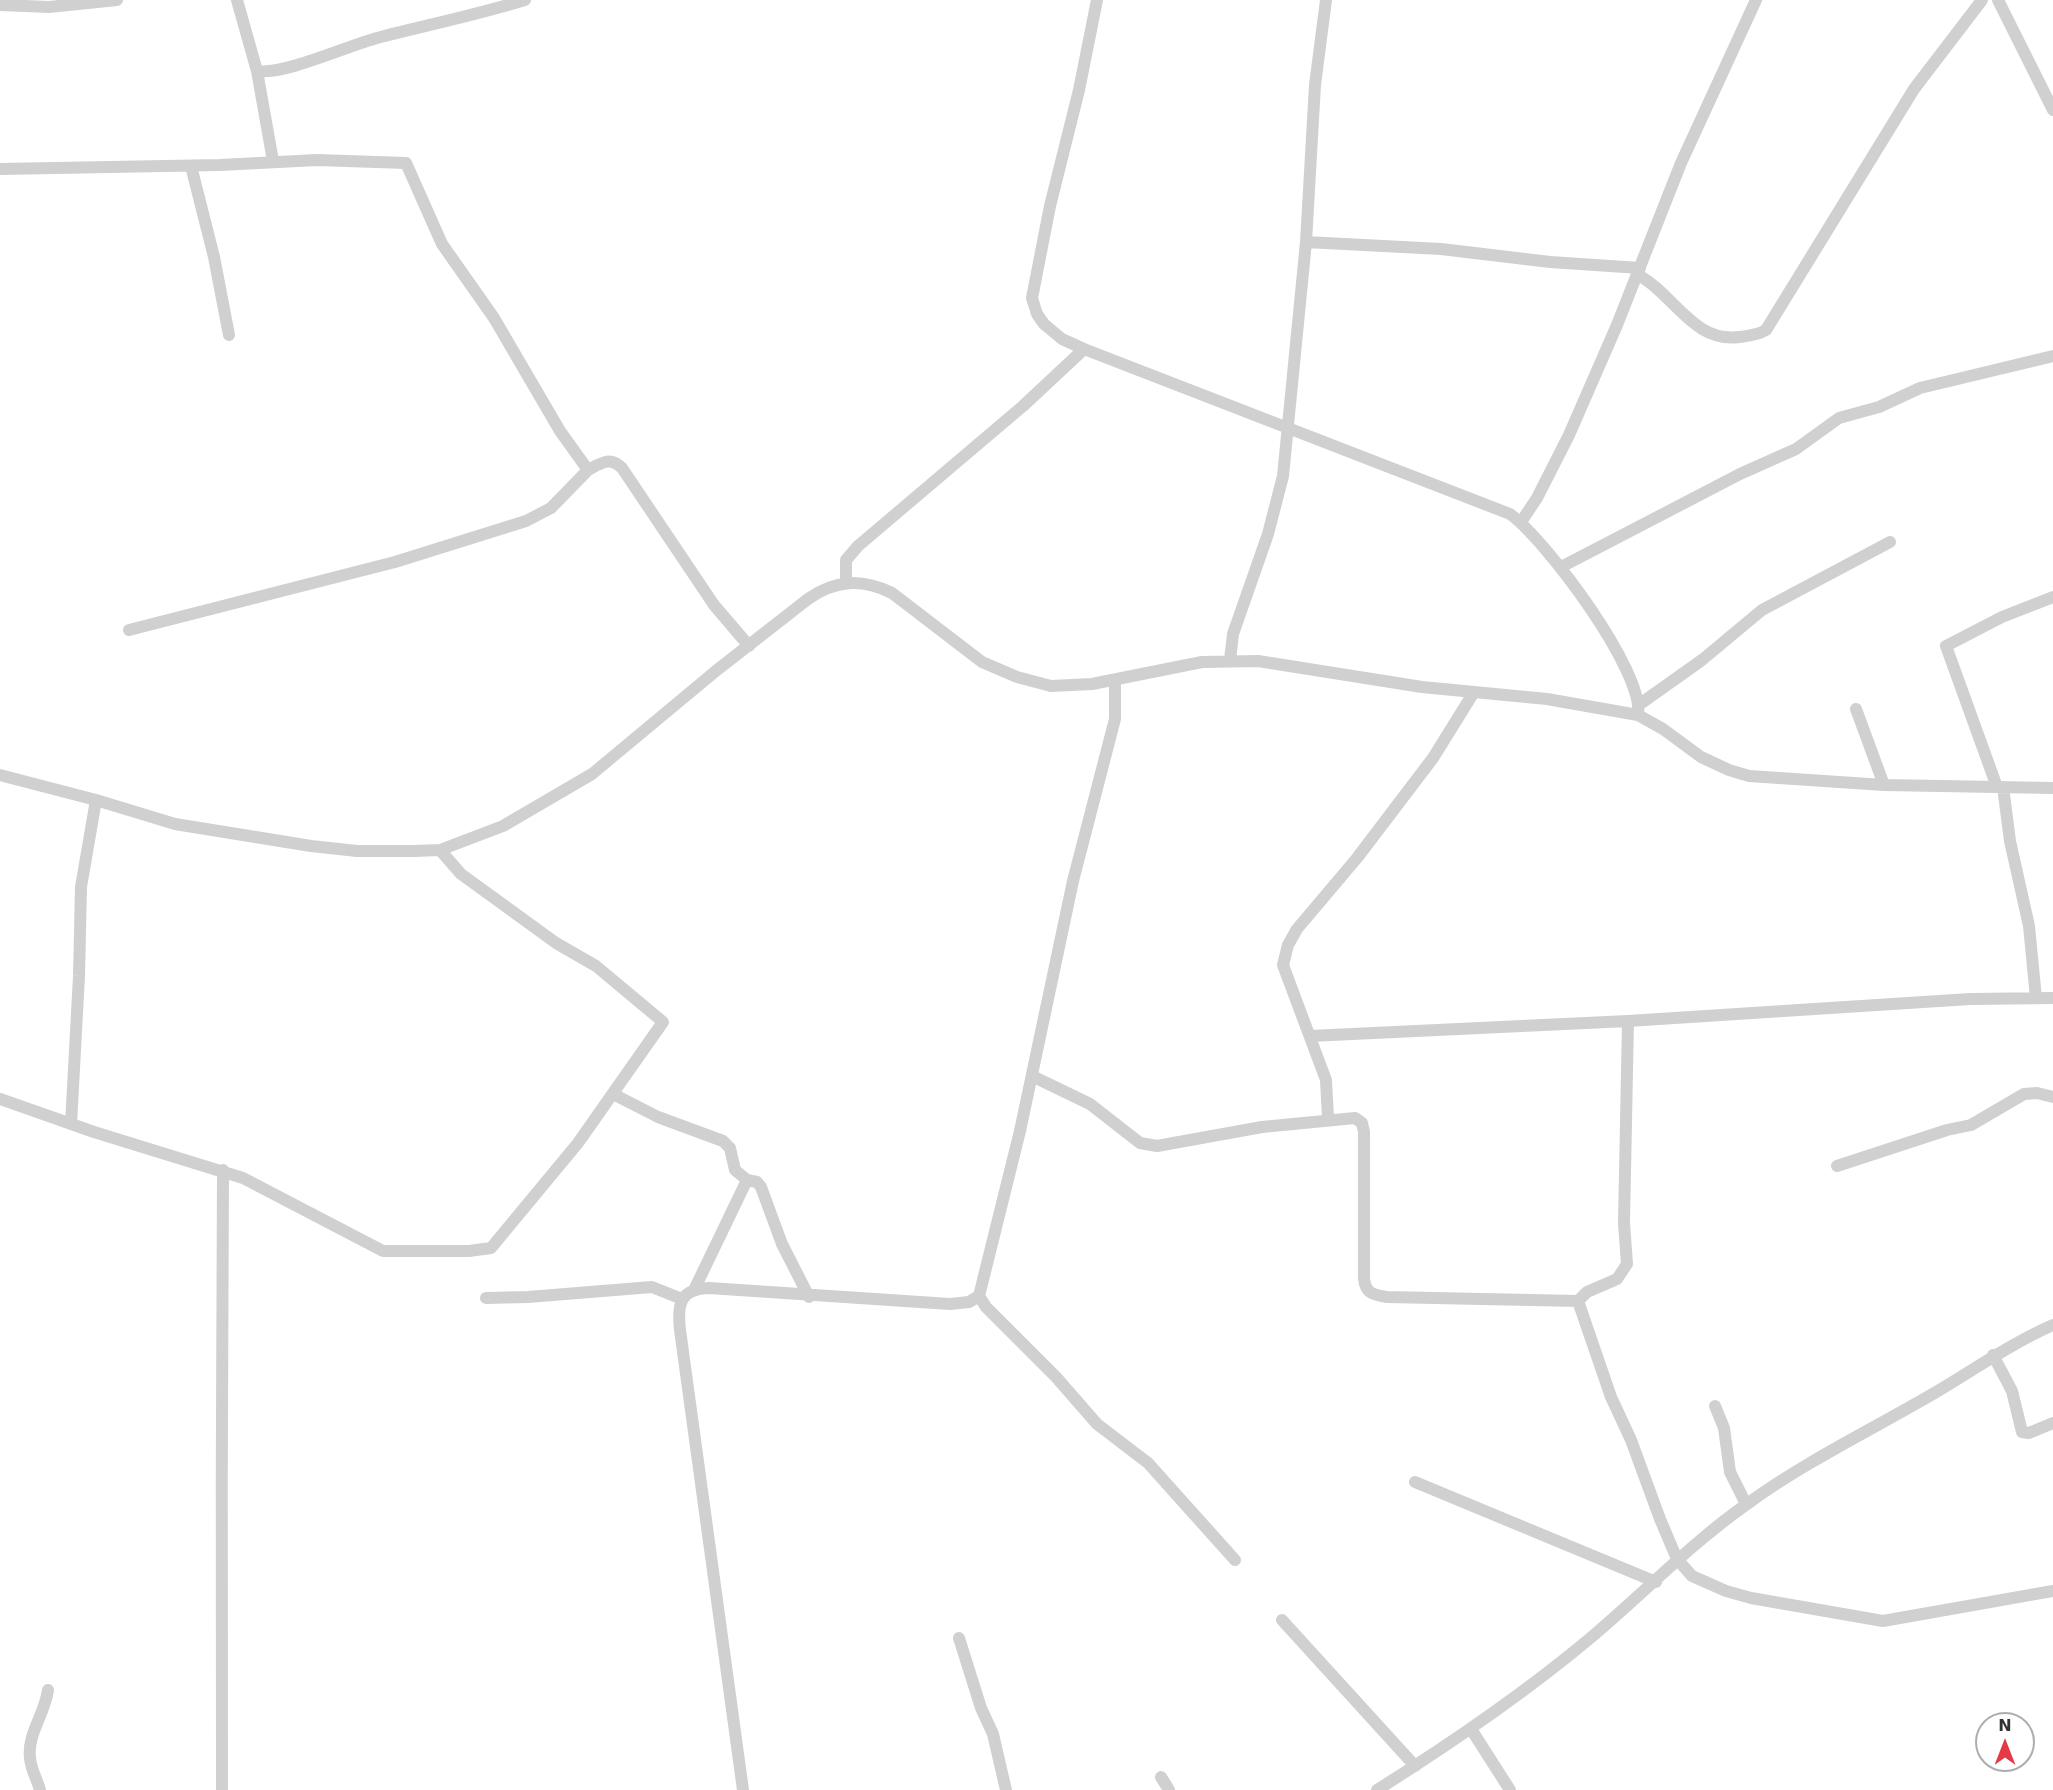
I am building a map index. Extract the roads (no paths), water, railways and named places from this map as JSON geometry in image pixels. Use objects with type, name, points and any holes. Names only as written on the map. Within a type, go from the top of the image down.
[{"type":"street","points":[[0,5],[49,7],[117,0]]},
{"type":"street","points":[[237,0],[257,70],[273,161]]},
{"type":"street","points":[[257,70],[279,68],[377,38],[448,22],[525,0]]},
{"type":"street","points":[[1097,0],[1079,90],[1033,289],[1037,314],[1044,324],[1062,339],[1084,349],[1494,506],[1521,522],[1561,567],[1626,668],[1639,710]]},
{"type":"street","points":[[1230,660],[1233,634],[1276,507],[1283,476],[1306,242],[1315,85],[1326,0]]},
{"type":"street","points":[[1521,522],[1556,462],[1639,271],[1682,163],[1756,0]]},
{"type":"street","points":[[1306,242],[1441,249],[1639,271],[1691,322],[1708,334],[1730,338],[1760,333],[1766,330],[1914,89],[1982,0]]},
{"type":"street","points":[[1998,0],[2053,110]]},
{"type":"street","points":[[0,169],[191,166],[317,160],[406,163],[442,244],[494,318],[560,431],[588,470]]},
{"type":"street","points":[[191,166],[214,257],[229,335]]},
{"type":"street","points":[[846,582],[846,560],[870,534],[1023,406],[1084,349]]},
{"type":"street","points":[[1561,567],[1740,474],[1796,449],[1839,418],[1879,407],[1920,388],[2053,356]]},
{"type":"street","points":[[129,630],[395,562],[526,521],[550,508],[588,470],[607,460],[619,465],[714,605],[749,646]]},
{"type":"street","points":[[1639,710],[1762,610],[1890,542]]},
{"type":"street","points":[[0,775],[96,800],[175,824],[311,846],[357,851],[440,850],[503,826],[578,784],[819,591],[846,582],[877,586],[892,593],[982,662],[1017,677],[1051,686],[1115,680],[1183,665],[1230,660],[1269,663],[1422,687],[1639,710],[1701,757],[1739,773],[1791,781],[2053,788]]},
{"type":"street","points":[[2036,998],[2029,926],[2000,787],[1946,646],[2002,617],[2053,597]]},
{"type":"street","points":[[1115,680],[1115,719],[1073,881],[1032,1076],[979,1296],[986,1308],[1056,1377],[1097,1424],[1136,1452],[1160,1476],[1235,1560]]},
{"type":"street","points":[[1328,1118],[1326,1080],[1283,965],[1288,945],[1297,929],[1357,858],[1438,751],[1474,692]]},
{"type":"street","points":[[1856,710],[1884,785]]},
{"type":"street","points":[[71,1124],[80,976],[81,887],[96,800]]},
{"type":"street","points":[[0,1099],[71,1124],[224,1170],[263,1186],[383,1251],[488,1250],[497,1243],[555,1172],[663,1022],[596,966],[556,943],[461,874],[440,850]]},
{"type":"street","points":[[1310,1036],[1629,1021],[1948,1000],[2053,998]]},
{"type":"street","points":[[1032,1076],[1090,1104],[1131,1136],[1147,1145],[1166,1145],[1239,1130],[1350,1116],[1359,1120],[1363,1126],[1364,1278],[1369,1292],[1387,1297],[1578,1301],[1587,1292],[1617,1279],[1627,1264],[1624,1213],[1629,1021]]},
{"type":"street","points":[[1837,1166],[1947,1130],[1971,1125],[2024,1094],[2037,1093],[2053,1097]]},
{"type":"street","points":[[613,1094],[658,1117],[723,1141],[730,1148],[735,1170],[747,1180],[757,1182],[761,1187],[782,1244],[810,1297]]},
{"type":"street","points":[[222,1790],[224,1587],[220,1464],[224,1170]]},
{"type":"street","points":[[743,1790],[678,1317],[682,1299],[695,1288],[747,1180]]},
{"type":"street","points":[[486,1298],[652,1287],[682,1299]]},
{"type":"street","points":[[695,1288],[950,1304],[969,1302],[979,1296]]},
{"type":"street","points":[[1578,1301],[1611,1397],[1631,1440],[1677,1559],[1692,1576],[1726,1592],[1867,1620],[1901,1619],[1936,1610],[2053,1591]]},
{"type":"street","points":[[1377,1790],[1471,1729],[1561,1663],[1656,1582],[1677,1559],[1746,1504],[1851,1438],[1932,1394],[1993,1355],[2053,1325]]},
{"type":"street","points":[[1993,1355],[2012,1390],[2022,1432],[2029,1433],[2053,1423]]},
{"type":"street","points":[[1715,1406],[1724,1428],[1730,1472],[1746,1504]]},
{"type":"street","points":[[1415,1482],[1656,1582]]},
{"type":"street","points":[[1282,1620],[1415,1766]]},
{"type":"street","points":[[959,1638],[981,1708],[993,1734],[1006,1790]]},
{"type":"street","points":[[40,1790],[31,1769],[29,1746],[44,1711],[48,1690]]},
{"type":"street","points":[[1471,1729],[1510,1790]]},
{"type":"street","points":[[1161,1777],[1169,1790]]}]
